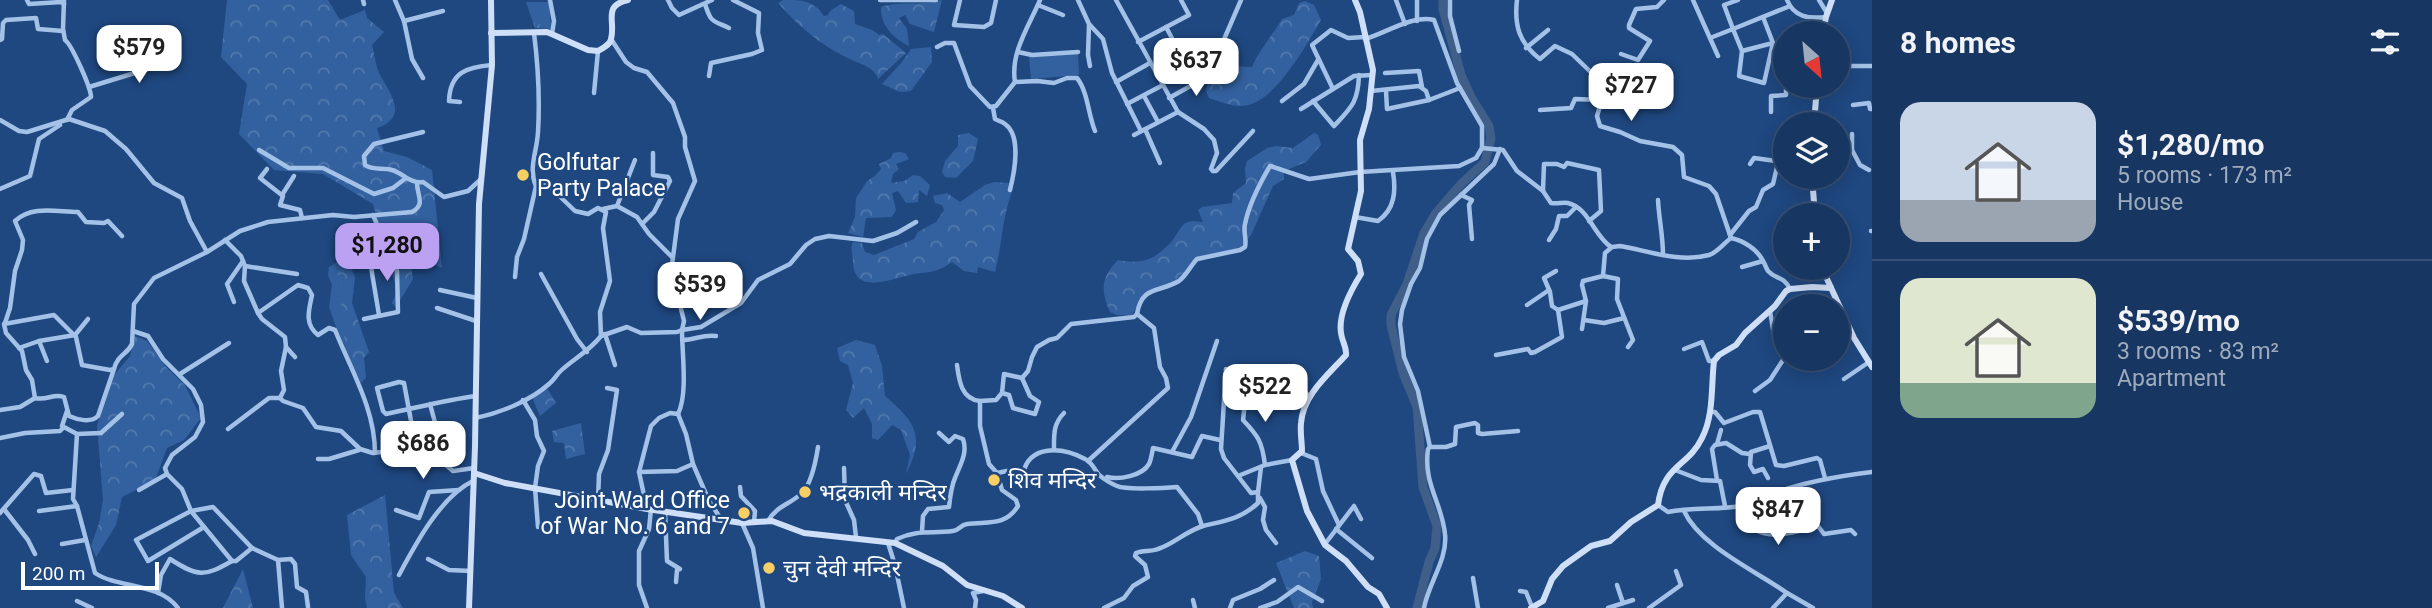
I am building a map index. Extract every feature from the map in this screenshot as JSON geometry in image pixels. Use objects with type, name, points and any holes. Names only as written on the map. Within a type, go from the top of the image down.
[{"type":"street","points":[[0,189],[30,176],[39,138],[69,119],[72,110],[91,97],[71,45],[65,40],[64,2],[29,4],[27,0]]},
{"type":"street","points":[[395,0],[404,21],[412,59],[422,78]]},
{"type":"street","points":[[468,608],[474,474],[480,180],[492,65],[491,0]]},
{"type":"street","points":[[550,0],[554,21],[552,34]]},
{"type":"street","points":[[491,33],[552,34],[588,50],[598,51],[610,43],[611,14],[618,1],[628,0]]},
{"type":"street","points":[[668,0],[679,15],[712,0]]},
{"type":"street","points":[[709,76],[711,63],[762,50],[758,33],[759,13],[733,0]]},
{"type":"street","points":[[880,0],[936,0]]},
{"type":"street","points":[[960,0],[954,24],[984,27],[991,23],[996,0]]},
{"type":"street","points":[[1078,0],[1089,24],[1103,39],[1108,63],[1116,82],[1160,163]]},
{"type":"street","points":[[1115,0],[1178,112],[1204,129],[1214,140],[1217,153],[1211,169],[1213,171],[1216,171],[1253,131]]},
{"type":"street","points":[[1138,41],[1189,15],[1181,0]]},
{"type":"street","points":[[1157,75],[1222,44],[1241,0]]},
{"type":"street","points":[[1301,453],[1301,423],[1310,397],[1347,352],[1341,329],[1351,290],[1361,270],[1358,261],[1348,249],[1361,191],[1360,140],[1369,109],[1373,64],[1355,0]]},
{"type":"street","points":[[1396,0],[1405,24]]},
{"type":"street","points":[[1417,0],[1417,21]]},
{"type":"street","points":[[1450,0],[1450,16],[1459,51]]},
{"type":"street","points":[[1517,0],[1516,24],[1526,48],[1540,58],[1555,46],[1572,54],[1601,82],[1602,100],[1597,116],[1600,126],[1640,141],[1673,147],[1680,152],[1684,177],[1709,186],[1717,195],[1731,236],[1755,250],[1768,271],[1784,279],[1790,289]]},
{"type":"street","points":[[1621,54],[1637,60],[1650,42],[1629,28],[1636,9],[1657,7],[1664,0]]},
{"type":"street","points":[[1693,0],[1718,56]]},
{"type":"street","points":[[1738,0],[1723,3],[1742,51],[1739,76],[1764,83],[1773,43],[1763,17]]},
{"type":"street","points":[[1787,0],[1802,17],[1826,15]]},
{"type":"street","points":[[1819,0],[1826,15]]},
{"type":"street","points":[[1825,21],[1832,0]]},
{"type":"street","points":[[1015,82],[1013,71],[1018,52],[1027,25],[1039,3],[1063,15]]},
{"type":"street","points":[[705,4],[708,17],[713,22],[729,28]]},
{"type":"street","points":[[1710,38],[1790,6]]},
{"type":"street","points":[[404,21],[443,10]]},
{"type":"street","points":[[0,40],[6,20],[36,18],[37,29],[63,31]]},
{"type":"street","points":[[1022,378],[1028,371],[1037,347],[1058,338],[1071,324],[1133,317],[1137,314],[1141,298],[1148,292],[1181,279],[1197,259],[1245,247],[1244,228],[1252,200],[1270,166],[1309,179],[1360,172],[1393,172],[1459,166],[1470,163],[1482,148],[1483,130],[1480,121],[1460,88],[1434,20],[1429,18],[1365,38],[1348,38],[1331,30],[1312,45],[1333,89]]},
{"type":"street","points":[[1089,24],[1090,66]]},
{"type":"street","points":[[1166,27],[1184,61]]},
{"type":"street","points":[[1526,48],[1548,30]]},
{"type":"street","points":[[515,277],[517,257],[524,239],[536,186],[530,173],[538,131],[538,81],[533,32]]},
{"type":"street","points":[[611,39],[626,62],[647,72],[673,103],[685,137],[685,147],[695,181],[685,198],[678,219],[672,265],[684,321],[684,393],[678,414]]},
{"type":"street","points":[[937,47],[951,42],[957,45],[971,86],[993,108],[995,119],[1006,124],[1012,134],[1016,164],[1010,190]]},
{"type":"street","points":[[1742,51],[1773,43]]},
{"type":"street","points":[[594,93],[598,51]]},
{"type":"street","points":[[1018,52],[1032,55],[1078,52]]},
{"type":"street","points":[[1169,98],[1212,74],[1202,52]]},
{"type":"street","points":[[89,87],[151,68],[146,57]]},
{"type":"street","points":[[1282,101],[1304,85],[1318,60]]},
{"type":"street","points":[[1116,82],[1150,63]]},
{"type":"street","points":[[460,102],[449,102],[450,92],[462,71],[471,66],[492,65]]},
{"type":"street","points":[[1850,66],[1872,66]]},
{"type":"street","points":[[1385,73],[1419,71],[1422,88],[1429,100]]},
{"type":"street","points":[[1301,109],[1359,75],[1372,75]]},
{"type":"street","points":[[1313,101],[1334,126],[1354,104],[1358,95],[1359,75]]},
{"type":"street","points":[[993,108],[1015,82],[1054,83],[1067,78],[1077,79],[1081,83],[1088,116],[1095,131]]},
{"type":"street","points":[[1127,104],[1163,85]]},
{"type":"street","points":[[1371,91],[1422,88]]},
{"type":"street","points":[[1386,91],[1387,109],[1429,100],[1460,88]]},
{"type":"street","points":[[1144,96],[1158,122]]},
{"type":"street","points":[[1771,112],[1773,96]]},
{"type":"street","points":[[1540,110],[1572,108],[1575,99],[1602,100]]},
{"type":"street","points":[[1853,105],[1870,103],[1872,109]]},
{"type":"street","points":[[1134,135],[1178,112]]},
{"type":"street","points":[[0,120],[26,132],[69,119],[104,131],[126,149],[155,183],[178,195],[207,252]]},
{"type":"street","points":[[423,131],[374,144],[364,156],[365,165],[369,168],[397,171],[417,183],[423,182],[444,197],[468,191],[480,180]]},
{"type":"street","points":[[1852,134],[1852,150],[1860,165],[1869,170]]},
{"type":"street","points":[[1482,148],[1498,149],[1517,172],[1542,191],[1551,203],[1567,202],[1576,207],[1605,243],[1612,247]]},
{"type":"street","points":[[1424,608],[1446,537],[1441,514],[1428,481],[1427,453],[1430,447],[1418,391],[1404,357],[1400,324],[1402,310],[1420,268],[1427,239],[1440,215],[1494,164],[1498,149]]},
{"type":"street","points":[[259,150],[289,167],[323,168],[374,194],[393,188],[406,178]]},
{"type":"street","points":[[642,224],[654,212],[670,181],[668,177],[653,175],[653,153]]},
{"type":"street","points":[[1750,164],[1754,158],[1773,159]]},
{"type":"street","points":[[617,206],[635,160]]},
{"type":"street","points":[[1542,191],[1544,164],[1564,167],[1567,163],[1599,170],[1601,211],[1589,221]]},
{"type":"street","points":[[267,169],[260,178],[282,195]]},
{"type":"street","points":[[1355,217],[1378,220],[1387,214],[1395,194],[1393,172]]},
{"type":"street","points":[[294,176],[279,205],[300,210],[302,218]]},
{"type":"street","points":[[0,410],[20,407],[35,398],[43,400],[58,395],[64,397],[69,416],[82,420],[97,418],[119,356],[130,348],[134,304],[154,278],[254,226],[302,218],[415,211],[421,201],[417,183]]},
{"type":"street","points":[[1603,276],[1605,253],[1612,247],[1620,246],[1663,255],[1710,255],[1731,236],[1749,211],[1756,207],[1763,190],[1773,184]]},
{"type":"street","points":[[536,186],[548,185],[575,211],[588,214],[598,208],[617,206],[637,218],[673,258]]},
{"type":"street","points":[[1461,195],[1472,200],[1469,205],[1472,239]]},
{"type":"street","points":[[1658,200],[1663,255]]},
{"type":"street","points":[[1549,240],[1556,229],[1559,216],[1567,216],[1576,207]]},
{"type":"street","points":[[35,398],[32,380],[19,348],[6,333],[5,324],[23,240],[15,221],[23,213],[52,209],[78,212],[86,222],[108,221],[122,236]]},
{"type":"street","points":[[603,209],[606,212],[603,228],[610,281],[600,312],[603,335],[615,365]]},
{"type":"street","points":[[364,319],[398,312],[397,271],[373,215]]},
{"type":"street","points":[[475,418],[504,410],[550,384],[562,369],[587,352],[603,335],[627,327],[641,333],[677,332],[701,327],[741,303],[758,280],[790,264],[806,245],[815,239],[829,236],[873,242],[916,222]]},
{"type":"street","points":[[225,240],[242,256],[244,281],[258,313],[285,337],[286,347],[281,371],[284,390],[279,398]]},
{"type":"street","points":[[356,260],[387,247]]},
{"type":"street","points":[[369,255],[379,315]]},
{"type":"street","points":[[1742,267],[1763,261]]},
{"type":"street","points":[[244,263],[297,274]]},
{"type":"street","points":[[234,302],[227,284],[244,263]]},
{"type":"street","points":[[672,265],[718,267]]},
{"type":"street","points":[[1496,355],[1528,349],[1531,353],[1535,352],[1562,337],[1558,310],[1552,306],[1544,278],[1556,271]]},
{"type":"street","points":[[541,274],[587,352]]},
{"type":"street","points":[[1582,329],[1586,301],[1583,281],[1603,276],[1618,279],[1617,299],[1633,340],[1628,346]]},
{"type":"street","points":[[1827,280],[1854,338],[1871,365],[1844,379]]},
{"type":"street","points":[[258,313],[298,285],[308,288],[312,295],[307,316],[311,327],[318,335],[329,328],[335,330],[365,399],[375,440],[375,453]]},
{"type":"street","points":[[1520,591],[1525,590],[1531,607],[1543,601],[1552,579],[1563,566],[1594,545],[1611,541],[1631,522],[1658,505],[1663,483],[1697,447],[1704,433],[1710,412],[1714,361],[1736,345],[1790,289],[1831,288]]},
{"type":"street","points":[[440,290],[477,298]]},
{"type":"street","points":[[1527,305],[1549,290]]},
{"type":"street","points":[[1558,310],[1586,301]]},
{"type":"street","points":[[437,308],[477,321]]},
{"type":"street","points":[[1770,310],[1773,329]]},
{"type":"street","points":[[5,324],[53,314],[75,335],[82,365],[114,369]]},
{"type":"street","points":[[1088,461],[1168,388],[1160,367],[1154,328],[1137,314]]},
{"type":"street","points":[[1584,320],[1604,323],[1624,318]]},
{"type":"street","points":[[19,348],[75,335],[88,319]]},
{"type":"street","points":[[133,331],[148,336],[163,359],[194,389],[201,405],[203,422],[195,437],[172,455],[166,468],[167,474],[183,489],[191,511],[232,561]]},
{"type":"street","points":[[682,340],[692,340],[705,334],[716,336]]},
{"type":"street","points":[[40,341],[47,361]]},
{"type":"street","points":[[1172,452],[1191,417],[1217,341]]},
{"type":"street","points":[[1684,349],[1702,342],[1709,360],[1714,361]]},
{"type":"street","points":[[180,374],[229,343]]},
{"type":"street","points":[[286,347],[295,357]]},
{"type":"street","points":[[957,365],[960,387],[974,400],[996,400],[1002,393],[1004,374],[1022,378]]},
{"type":"street","points":[[1226,369],[1220,440],[1224,458],[1251,493],[1259,495],[1265,507],[1263,520],[1266,530],[1276,543]]},
{"type":"street","points":[[1279,370],[1297,370],[1299,387],[1310,397]]},
{"type":"street","points":[[1755,391],[1770,380],[1776,371]]},
{"type":"street","points":[[1002,393],[1009,395],[1013,408],[1035,414],[1039,402],[1028,393],[1022,378]]},
{"type":"street","points":[[430,404],[438,430],[414,437],[408,410],[402,381],[378,386],[384,413],[408,410],[430,404],[476,396]]},
{"type":"street","points":[[1104,608],[1124,597],[1133,586],[1148,577],[1145,565],[1135,556],[1136,553],[1159,549],[1202,526],[1231,521],[1250,511],[1259,495],[1263,466],[1261,442],[1252,427],[1243,420],[1247,385]]},
{"type":"street","points":[[598,500],[599,474],[611,435],[617,390],[607,388]]},
{"type":"street","points":[[228,429],[269,398],[279,398],[303,408],[316,427],[341,431],[360,449],[375,453],[407,449],[428,450],[453,471],[505,483],[665,512],[742,523],[768,522],[804,533],[892,543],[943,566],[967,585],[988,590],[1022,608]]},
{"type":"street","points":[[523,400],[535,420],[537,436],[544,451],[538,466],[535,488],[538,527]]},
{"type":"street","points":[[892,543],[922,531],[953,531],[959,530],[964,524],[988,524],[1005,520],[1018,506],[1016,500],[1002,490],[997,473],[989,464],[980,426],[980,401]]},
{"type":"street","points":[[63,428],[67,411]]},
{"type":"street","points":[[1710,412],[1715,412],[1724,423],[1760,412],[1776,465],[1784,466],[1817,458],[1825,478]]},
{"type":"street","points":[[647,608],[639,585],[639,551],[649,529],[649,509],[639,472],[651,426],[670,413],[678,414]]},
{"type":"street","points":[[1054,450],[1053,430],[1064,413]]},
{"type":"street","points":[[63,428],[77,434],[101,433],[122,414]]},
{"type":"street","points":[[678,414],[687,434],[693,464],[709,501],[721,520]]},
{"type":"street","points":[[1430,447],[1455,444],[1455,427],[1461,424],[1475,423],[1478,433],[1482,434],[1518,431]]},
{"type":"street","points":[[0,438],[60,431],[63,428]]},
{"type":"street","points":[[1721,430],[1717,444],[1712,449],[1725,506]]},
{"type":"street","points":[[922,531],[923,516],[928,509],[949,507],[955,476],[963,457],[963,439],[955,436],[949,442],[939,433]]},
{"type":"street","points":[[77,434],[73,499],[95,573],[109,580],[158,593],[178,608]]},
{"type":"street","points":[[1099,475],[1111,479],[1128,477],[1148,466],[1153,448],[1192,457],[1202,436],[1220,440]]},
{"type":"street","points":[[1717,444],[1726,443],[1742,453],[1750,454],[1770,446]]},
{"type":"street","points":[[768,522],[780,507],[802,494],[808,484],[818,447]]},
{"type":"street","points":[[318,459],[360,449]]},
{"type":"street","points":[[997,473],[1007,471],[1023,474],[1024,464],[1029,458],[1037,453],[1054,450],[1088,461],[1099,475],[1124,489],[1177,487],[1198,514],[1202,526]]},
{"type":"street","points":[[1238,476],[1263,466],[1292,460],[1301,453]]},
{"type":"street","points":[[1301,453],[1315,459],[1323,491],[1337,527],[1372,558]]},
{"type":"street","points":[[1750,454],[1750,465],[1754,472],[1763,469],[1768,478]]},
{"type":"street","points":[[1292,460],[1307,511],[1325,545],[1346,561],[1368,587],[1379,594],[1387,608]]},
{"type":"street","points":[[639,472],[677,471],[693,464]]},
{"type":"street","points":[[844,468],[845,500],[854,520],[856,537]]},
{"type":"street","points":[[1674,469],[1700,480],[1717,480]]},
{"type":"street","points":[[1658,505],[1668,512],[1690,508],[1743,506],[1772,493],[1825,478],[1872,472]]},
{"type":"street","points":[[35,554],[28,540],[2,511],[34,474],[41,476],[46,493],[73,490]]},
{"type":"street","points":[[139,490],[167,474]]},
{"type":"street","points":[[399,575],[434,519],[474,474]]},
{"type":"street","points":[[740,487],[741,496],[755,511],[754,522]]},
{"type":"street","points":[[396,510],[419,519],[429,492],[460,489]]},
{"type":"street","points":[[39,511],[77,506]]},
{"type":"street","points":[[1325,545],[1354,506],[1361,519]]},
{"type":"street","points":[[1743,506],[1748,524],[1759,533],[1781,535],[1818,526],[1824,534],[1852,530],[1855,534]]},
{"type":"street","points":[[204,527],[148,561],[136,540],[191,511],[213,507],[252,548],[278,560],[291,559],[295,564],[296,584],[306,592],[308,607]]},
{"type":"street","points":[[1684,511],[1693,527],[1757,576],[1813,608]]},
{"type":"street","points":[[665,512],[667,561],[680,569],[677,570],[676,582]]},
{"type":"street","points":[[742,523],[753,548],[764,608]]},
{"type":"street","points":[[62,544],[85,540]]},
{"type":"street","points":[[892,543],[904,608]]},
{"type":"street","points":[[158,593],[161,575],[170,559],[190,572],[211,573],[236,561],[252,548]]},
{"type":"street","points":[[428,559],[449,570],[471,570]]},
{"type":"street","points":[[278,560],[282,608]]},
{"type":"street","points":[[1649,608],[1681,584],[1676,571]]},
{"type":"street","points":[[1473,578],[1478,608]]},
{"type":"street","points":[[1230,608],[1233,600],[1274,580]]},
{"type":"street","points":[[1617,585],[1623,603]]},
{"type":"street","points":[[1260,608],[1277,602],[1298,587],[1322,601]]},
{"type":"street","points":[[975,608],[973,593],[988,590]]},
{"type":"street","points":[[1773,608],[1787,593]]},
{"type":"street","points":[[1193,600],[1195,608]]},
{"type":"street","points":[[1608,608],[1633,600]]},
{"type":"street","points":[[77,601],[92,608]]},
{"type":"green space","points":[[227,0],[328,0],[340,20],[365,10],[367,18],[384,32],[372,45],[377,68],[394,101],[395,109],[394,116],[388,123],[377,128],[384,151],[407,157],[432,170],[442,268],[420,257],[410,258],[413,279],[396,307],[392,303],[397,291],[373,204],[323,174],[274,170],[239,134],[247,84],[221,57]]},
{"type":"green space","points":[[783,0],[806,2],[816,7],[824,16],[841,4],[854,11],[855,24],[871,29],[879,35],[883,34],[906,53],[878,79],[871,69],[812,36],[778,3]]},
{"type":"green space","points":[[942,0],[934,32],[910,24],[905,15],[899,18],[907,29],[909,46],[893,35],[881,14],[881,7]]},
{"type":"green space","points":[[1305,1],[1314,5],[1321,20],[1291,67],[1272,90],[1262,99],[1241,106],[1209,98],[1206,91],[1209,80],[1219,80],[1228,66],[1252,67],[1282,19],[1294,15],[1299,3]]},
{"type":"green space","points":[[526,2],[549,2],[551,29],[535,28]]},
{"type":"green space","points":[[931,47],[932,62],[911,91],[900,92],[882,84],[911,49]]},
{"type":"green space","points":[[1078,54],[1079,75],[1031,79],[1029,57]]},
{"type":"green space","points":[[969,133],[978,139],[973,161],[956,178],[945,177],[942,172],[945,161],[958,146],[958,135]]},
{"type":"green space","points":[[1314,133],[1318,135],[1321,145],[1306,162],[1284,171],[1284,179],[1273,186],[1251,235],[1241,247],[1198,262],[1187,273],[1149,295],[1132,315],[1110,312],[1104,285],[1108,273],[1118,260],[1147,260],[1156,255],[1186,223],[1203,222],[1198,210],[1202,207],[1232,203],[1233,193],[1246,183],[1247,161],[1267,148],[1293,148]]},
{"type":"green space","points":[[893,153],[905,153],[909,159],[896,164],[899,169],[893,174],[891,183],[904,181],[913,175],[920,176],[930,185],[927,196],[919,190],[918,202],[906,203],[898,191],[892,193],[896,210],[892,217],[866,218],[863,237],[848,233],[855,217],[856,198],[867,181],[881,169],[879,164],[891,158]]},
{"type":"green space","points":[[994,182],[1009,183],[1012,192],[995,272],[978,267],[977,273],[964,271],[952,262],[934,271],[874,283],[860,279],[855,273],[853,242],[862,243],[865,252],[874,255],[914,239],[918,232],[936,222],[944,210],[942,205],[935,203],[933,196],[947,193],[960,202]]},
{"type":"green space","points":[[343,249],[355,277],[352,303],[369,352],[364,358],[366,378],[361,383],[345,351],[336,263]]},
{"type":"green space","points":[[336,263],[345,343],[342,344],[329,307],[332,285],[328,275],[329,267]]},
{"type":"green space","points":[[135,336],[147,341],[167,368],[185,385],[201,418],[184,440],[167,448],[155,480],[122,497],[116,525],[96,557],[91,546],[103,500],[97,426],[110,380],[130,356]]},
{"type":"green space","points":[[856,340],[875,345],[882,366],[885,396],[904,414],[914,431],[915,449],[906,474],[910,455],[901,430],[892,425],[878,440],[872,438],[872,424],[864,408],[853,418],[846,410],[853,383],[848,365],[840,361],[837,348]]},
{"type":"green space","points":[[547,388],[556,403],[540,416],[532,397]]},
{"type":"green space","points":[[581,423],[585,454],[566,459],[564,443],[554,442],[552,431]]},
{"type":"green space","points":[[385,495],[394,593],[403,608],[367,608],[366,577],[351,555],[347,515]]},
{"type":"green space","points":[[1305,551],[1319,556],[1321,579],[1312,602],[1313,608],[1294,608],[1276,563]]},
{"type":"green space","points":[[243,569],[253,608],[223,608]]},
{"type":"waterway","points":[[1417,608],[1435,548],[1437,526],[1423,487],[1417,407],[1403,373],[1391,315],[1407,284],[1424,233],[1436,213],[1485,162],[1491,138],[1489,126],[1461,75],[1443,9],[1443,0]]},
{"type":"place","name":"Golfutar Party Palace","points":[[523,175]]},
{"type":"place","name":"शिव मन्दिर","points":[[994,480]]},
{"type":"place","name":"भद्रकाली मन्दिर","points":[[805,492]]},
{"type":"place","name":"Joint Ward Office of War No. 6 and 7","points":[[744,513]]},
{"type":"place","name":"चुन देवी मन्दिर","points":[[769,568]]}]
